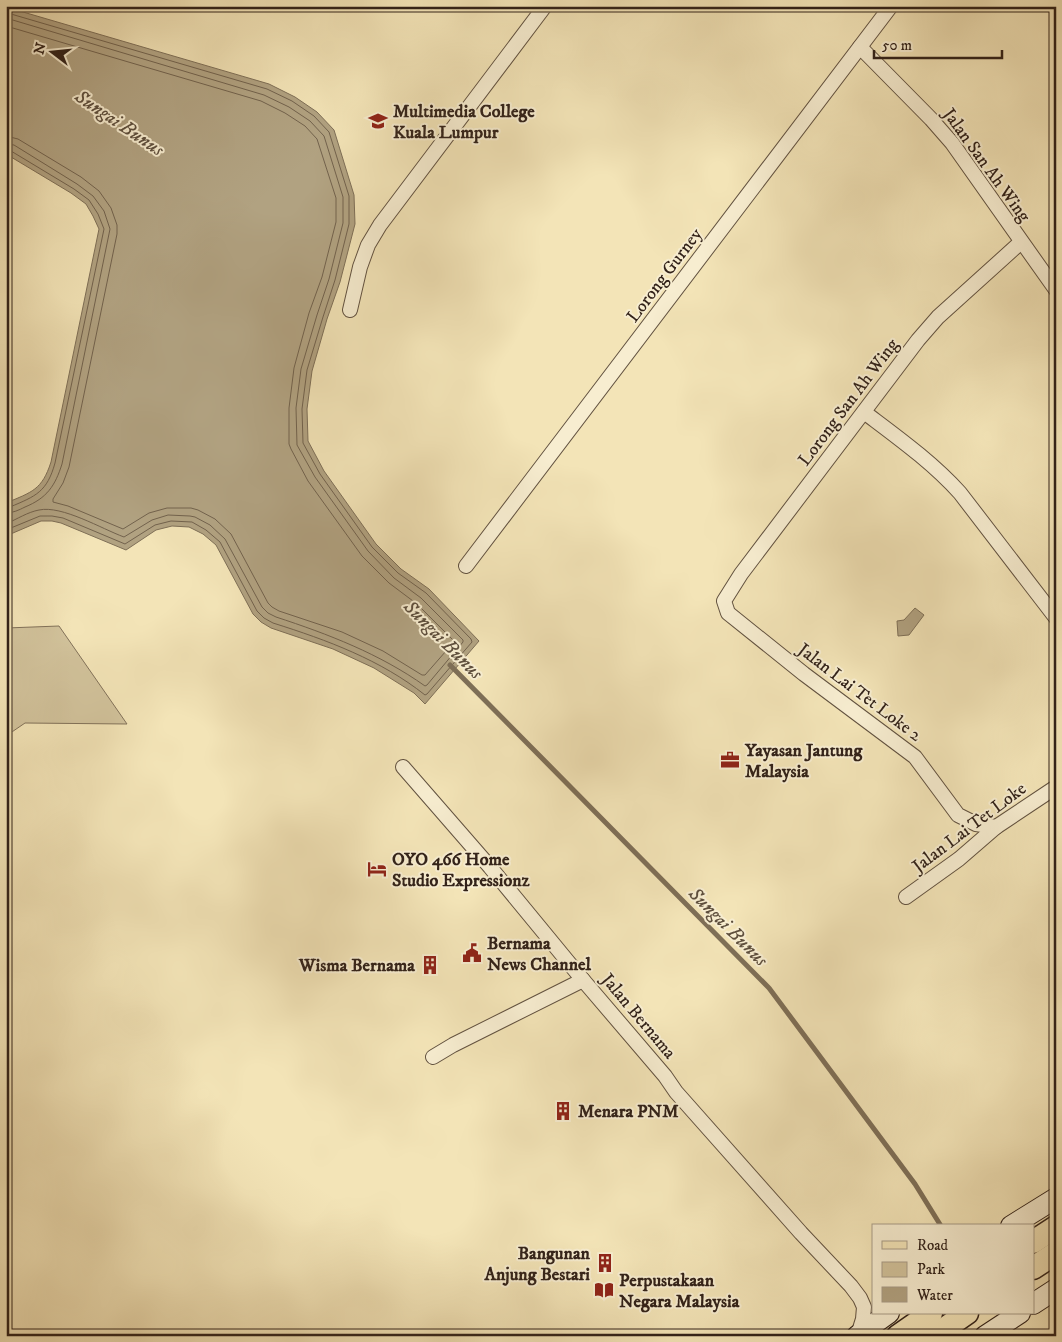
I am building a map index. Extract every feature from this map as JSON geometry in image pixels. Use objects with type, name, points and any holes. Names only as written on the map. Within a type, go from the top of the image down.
[{"type":"main road","points":[[1014,1224],[1056,1198]]},
{"type":"main road","points":[[1034,1241],[1056,1226]]},
{"type":"main road","points":[[1034,1267],[1056,1252]]},
{"type":"main road","points":[[1034,1303],[1056,1289]]},
{"type":"main road","points":[[857,1335],[888,1314]]},
{"type":"main road","points":[[898,1336],[930,1314]]},
{"type":"main road","points":[[934,1336],[965,1314]]},
{"type":"main road","points":[[985,1336],[1018,1314]]},
{"type":"street","points":[[350,310],[360,267],[368,245],[380,225],[545,6]]},
{"type":"street","name":"Lorong Gurney","points":[[466,566],[891,6]]},
{"type":"street","name":"Jalan San Ah Wing","points":[[860,47],[952,143],[1020,242],[1056,290]]},
{"type":"street","name":"Lorong San Ah Wing","points":[[724,602],[741,574],[918,340],[938,317],[1020,242]]},
{"type":"street","points":[[864,412],[947,478],[1056,618]]},
{"type":"street","name":"Jalan Lai Tet Loke 2","points":[[724,602],[728,612],[804,674],[916,757],[958,815],[976,824],[996,827]]},
{"type":"street","name":"Jalan Bernama","points":[[403,766],[666,1076],[676,1092],[851,1286],[864,1307],[863,1319],[857,1335]]},
{"type":"street","name":"Jalan Lai Tet Loke","points":[[906,897],[959,859],[996,827],[1056,787]]},
{"type":"street","points":[[433,1056],[583,980]]},
{"type":"street","name":"Jalan Bernama","points":[[851,1286],[872,1299]]},
{"type":"green space","points":[[59,626],[127,724],[25,723],[6,736],[6,628]]},
{"type":"water","points":[[6,7],[269,84],[295,97],[317,112],[334,130],[354,195],[355,224],[340,282],[312,371],[307,409],[308,441],[324,471],[376,544],[401,569],[429,589],[479,641],[425,704],[414,693],[374,668],[333,649],[271,628],[261,622],[253,614],[216,545],[203,534],[189,527],[172,526],[156,530],[126,550],[52,521],[41,521],[6,536],[6,503],[35,489],[44,479],[51,462],[99,229],[86,204],[6,154]]},
{"type":"water","points":[[915,608],[924,615],[909,635],[898,636],[897,621],[904,620]]},
{"type":"waterway","name":"Sungai Bunus","points":[[450,665],[769,988],[915,1184],[940,1224]]},
{"type":"place","name":"Multimedia College Kuala Lumpur","points":[[378,121]]},
{"type":"place","name":"Yayasan Jantung Malaysia","points":[[730,760]]},
{"type":"place","name":"OYO 466 Home Studio Expressionz","points":[[377,869]]},
{"type":"place","name":"Bernama News Channel","points":[[472,953]]},
{"type":"place","name":"Wisma Bernama","points":[[430,965]]},
{"type":"place","name":"Menara PNM","points":[[563,1111]]},
{"type":"place","name":"Bangunan Anjung Bestari","points":[[605,1263]]},
{"type":"place","name":"Perpustakaan Negara Malaysia","points":[[604,1290]]}]
